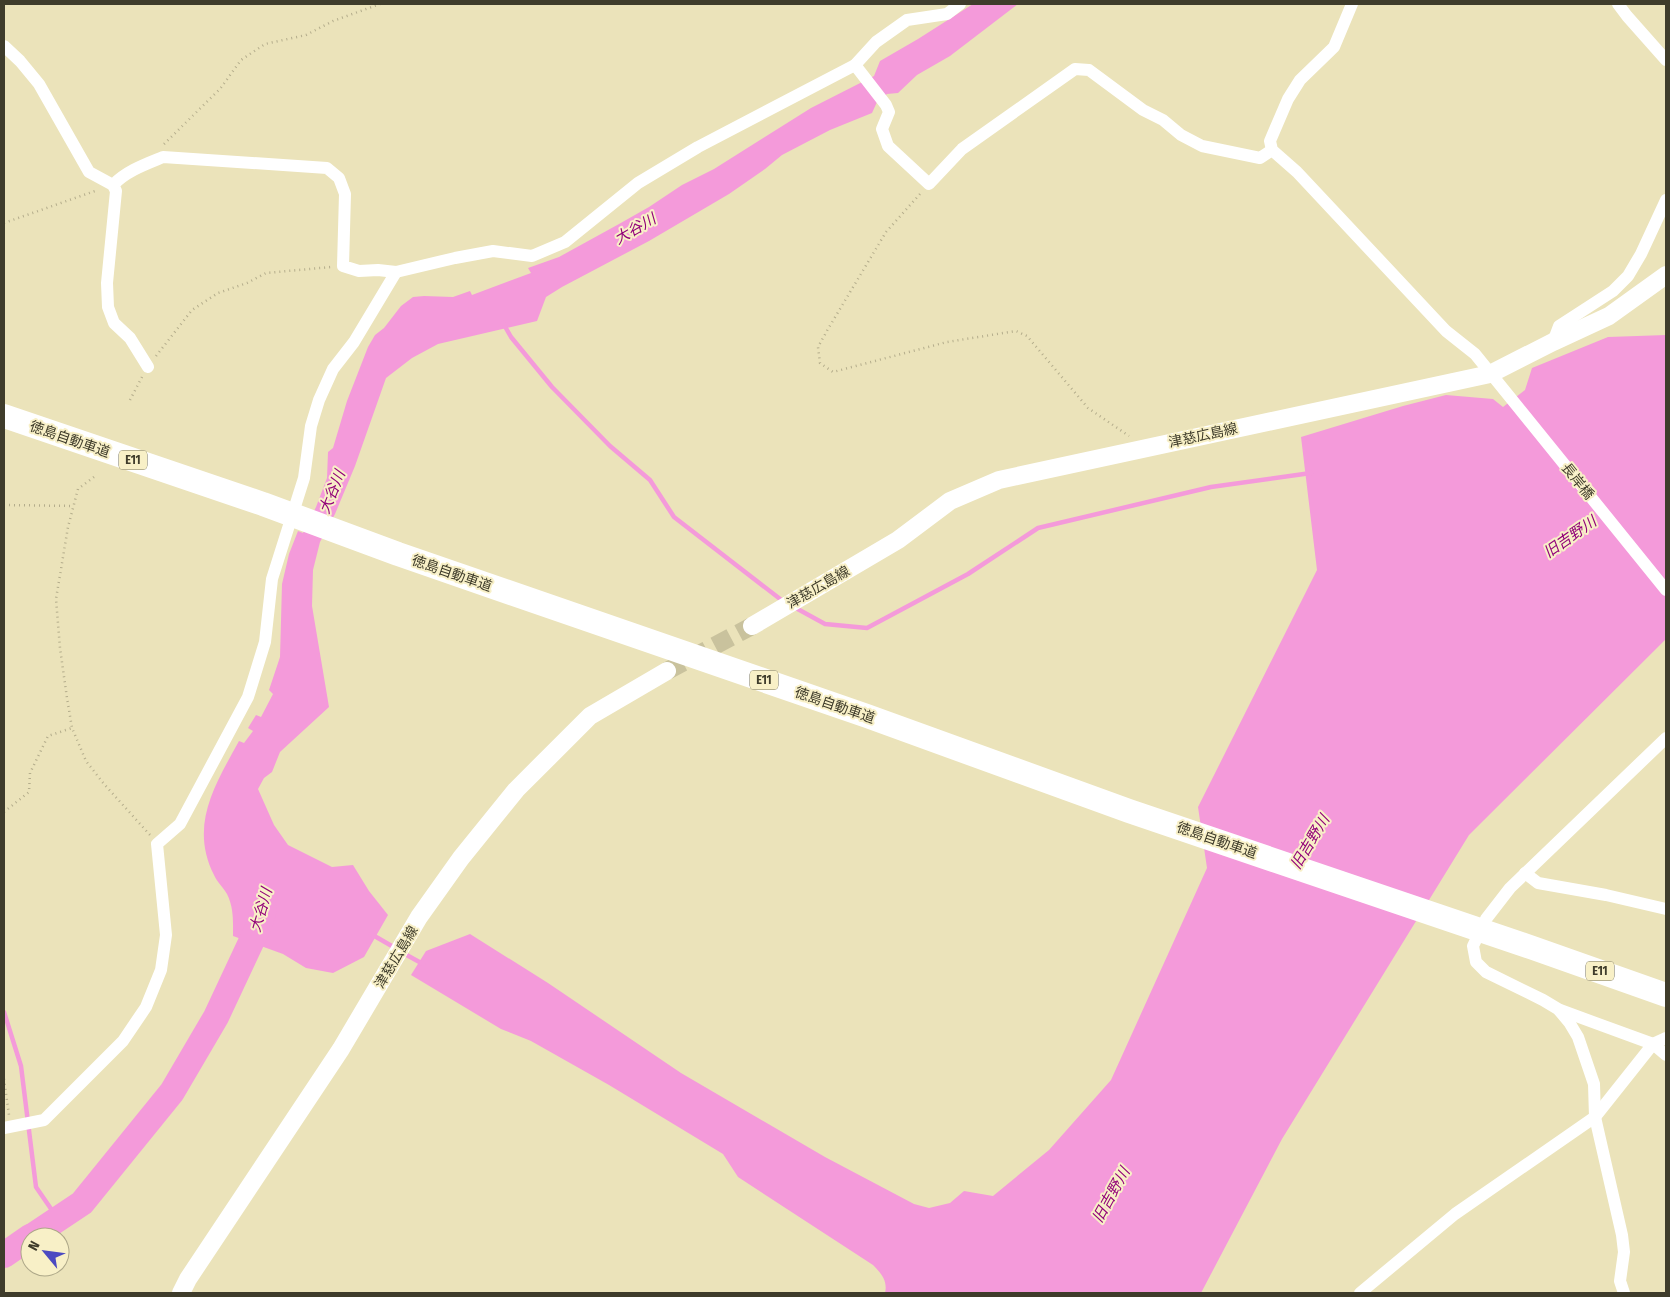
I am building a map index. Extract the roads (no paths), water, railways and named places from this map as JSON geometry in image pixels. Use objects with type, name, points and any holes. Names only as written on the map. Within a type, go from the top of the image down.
[{"type":"highway","name":"徳島自動車道","points":[[4,416],[263,504],[398,554],[857,712],[1129,811],[1508,939],[1666,995]]},
{"type":"highway","points":[[1533,948],[1666,985]]},
{"type":"main road","name":"津慈広島線","points":[[752,626],[898,540],[950,501],[999,480],[1490,374],[1609,316],[1666,275]]},
{"type":"main road","name":"津慈広島線","points":[[181,1293],[188,1279],[340,1049],[419,917],[461,858],[516,790],[590,716],[667,671]]},
{"type":"street","points":[[113,185],[118,179],[163,157],[327,168],[339,178],[344,194],[343,266],[359,271],[378,270],[396,272],[493,251],[532,256],[565,242],[638,184],[698,147],[854,65],[876,42],[906,20],[947,14],[960,4]]},
{"type":"street","points":[[854,65],[886,105],[888,112],[882,129],[888,146],[929,184],[962,149],[1075,69],[1089,70],[1143,110],[1163,120],[1181,134],[1202,146],[1260,158],[1272,150],[1270,141],[1288,99],[1300,80],[1334,47],[1352,4]]},
{"type":"street","points":[[1618,4],[1666,60]]},
{"type":"street","points":[[4,46],[39,84],[89,172],[113,185],[116,191],[107,283],[108,307],[114,323],[130,338],[148,368]]},
{"type":"street","name":"長岸橋","points":[[1272,150],[1297,172],[1446,330],[1475,354],[1666,590]]},
{"type":"street","points":[[1553,342],[1559,326],[1613,291],[1628,276],[1641,254],[1666,200]]},
{"type":"street","points":[[11,1126],[44,1120],[123,1041],[146,1008],[161,970],[166,935],[157,844],[180,824],[248,697],[265,642],[272,579],[304,478],[311,426],[319,400],[333,369],[354,342],[396,272]]},
{"type":"street","points":[[1624,1293],[1620,1281],[1624,1252],[1622,1235],[1595,1117],[1594,1084],[1578,1038],[1569,1022],[1558,1010],[1543,1000],[1486,972],[1476,962],[1474,946],[1486,919],[1510,888],[1666,738]]},
{"type":"street","points":[[1525,873],[1538,883],[1606,895],[1666,909]]},
{"type":"street","points":[[1558,1010],[1653,1044],[1666,1055]]},
{"type":"street","points":[[1360,1293],[1455,1214],[1595,1117],[1653,1044],[1666,1038]]},
{"type":"water","points":[[973,4],[1018,4],[950,56],[917,75],[898,93],[887,94],[877,102],[872,113],[830,130],[782,155],[729,194],[649,241],[546,297],[537,321],[438,344],[412,358],[386,378],[355,466],[335,514],[320,542],[313,570],[312,606],[329,707],[280,752],[272,772],[264,778],[258,789],[274,825],[288,845],[332,867],[353,865],[369,891],[388,915],[364,957],[333,973],[306,968],[283,954],[233,936],[231,904],[225,891],[215,878],[207,857],[204,839],[208,806],[221,773],[239,741],[244,743],[253,731],[248,728],[256,715],[261,717],[273,694],[269,690],[280,657],[282,584],[289,554],[298,531],[303,533],[316,507],[327,478],[328,452],[333,448],[347,401],[368,347],[375,335],[384,328],[401,306],[413,297],[453,297],[470,291],[472,295],[531,273],[528,268],[559,257],[619,224],[682,185],[714,169],[811,108],[874,76],[880,61]]},
{"type":"water","name":"旧吉野川","points":[[1666,335],[1666,639],[1469,835],[1282,1139],[1201,1293],[885,1293],[885,1281],[873,1265],[738,1177],[723,1154],[609,1085],[531,1041],[501,1029],[411,975],[426,951],[470,934],[548,983],[681,1073],[825,1157],[914,1204],[929,1208],[950,1203],[964,1191],[993,1196],[1049,1150],[1111,1080],[1207,868],[1198,807],[1317,570],[1301,437],[1446,395],[1493,399],[1503,407],[1525,390],[1532,368],[1608,337]]},
{"type":"waterway","points":[[503,323],[511,337],[552,387],[610,446],[650,480],[674,517],[784,602]]},
{"type":"waterway","points":[[794,607],[825,624],[867,628],[968,574],[1038,528],[1211,487],[1311,473]]},
{"type":"waterway","name":"大谷川","points":[[46,1227],[82,1203],[172,1092],[216,1017],[260,923],[264,909]]},
{"type":"waterway","points":[[371,934],[397,949]]},
{"type":"waterway","points":[[403,953],[423,964]]},
{"type":"waterway","points":[[4,1012],[21,1066],[36,1187],[58,1219]]},
{"type":"waterway","name":"大谷川","points":[[4,1255],[20,1244]]},
{"type":"tunnel","points":[[667,671],[752,626]]}]
